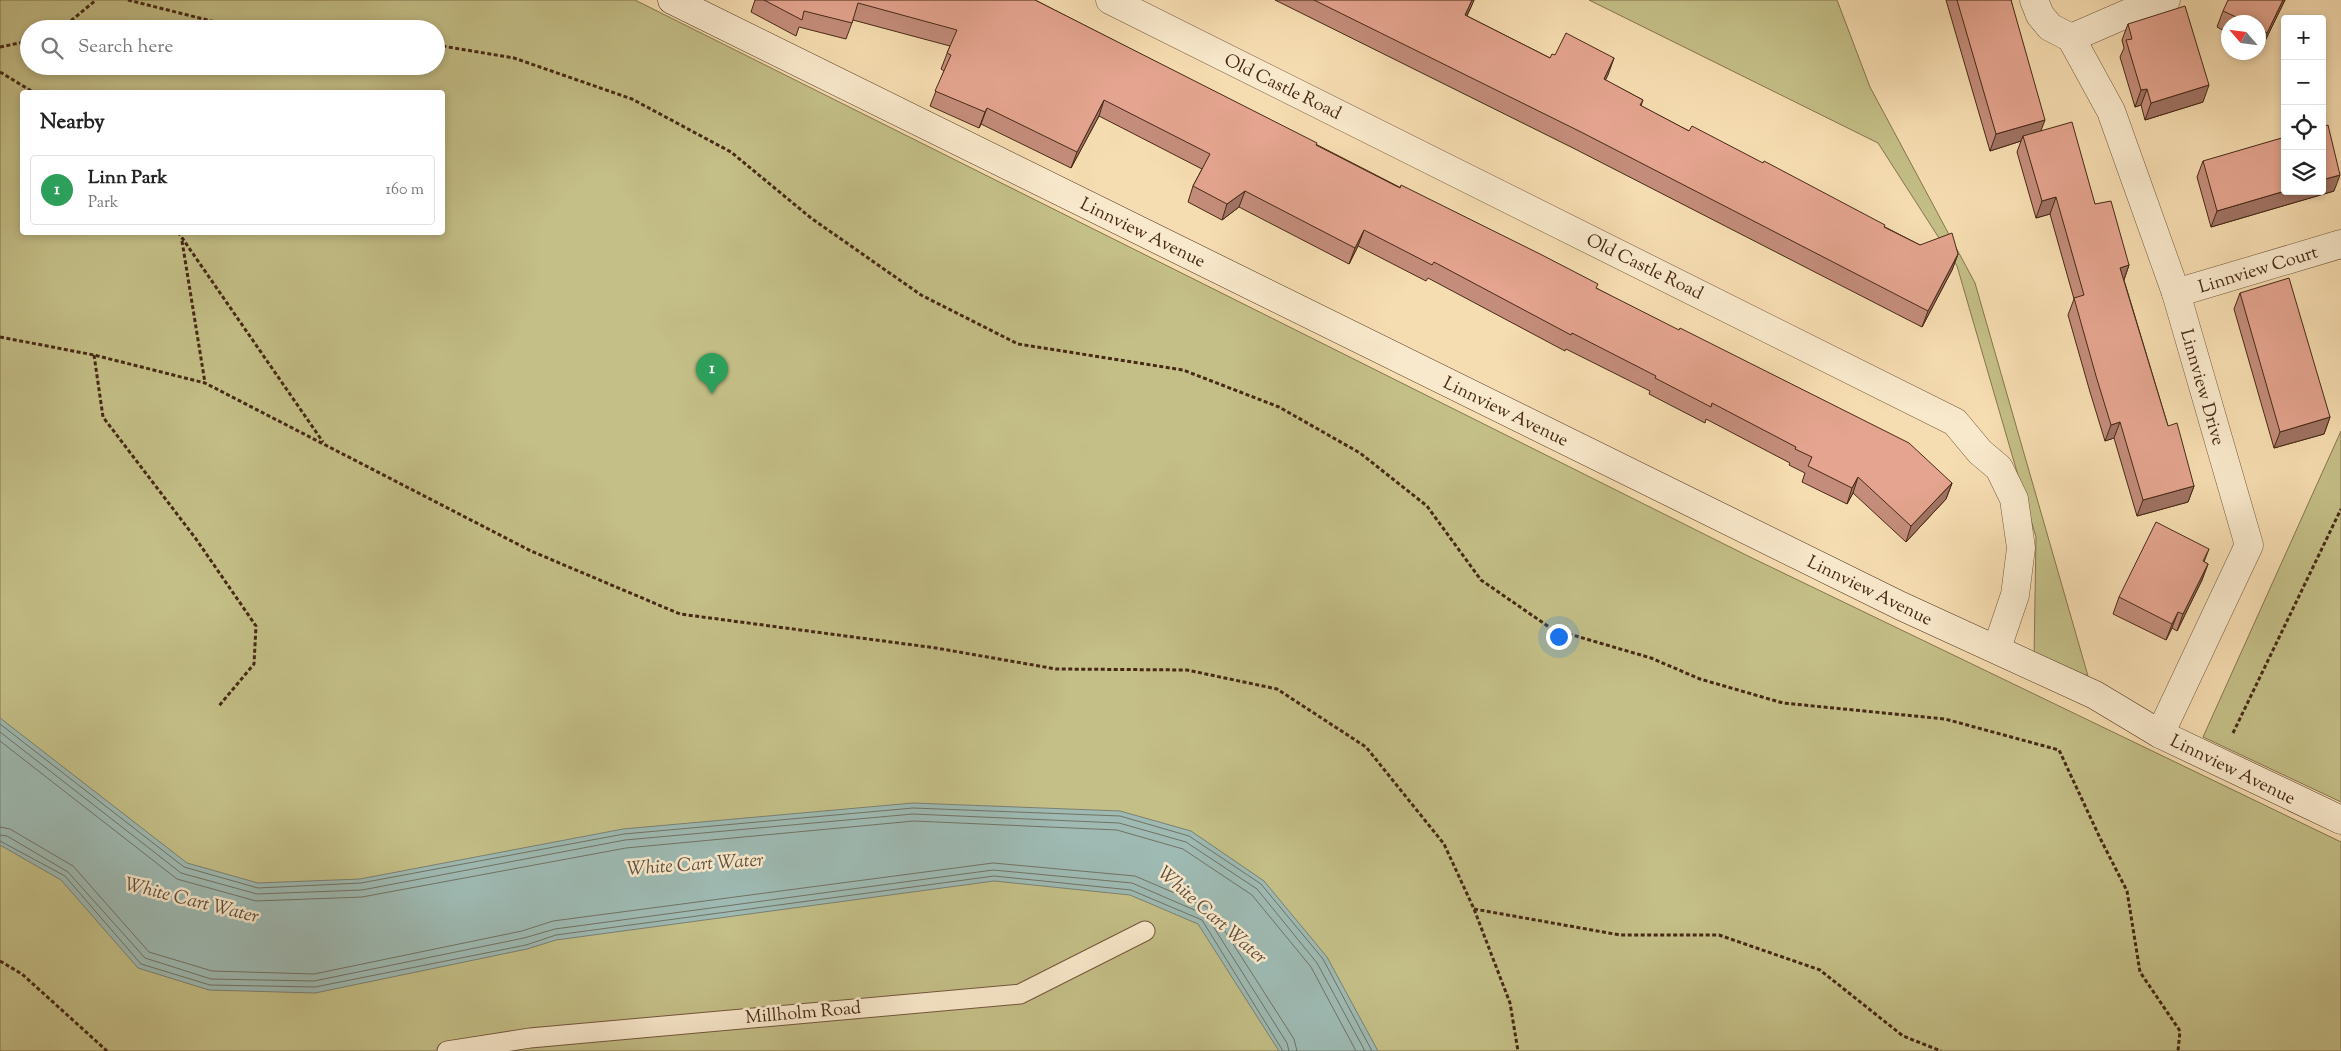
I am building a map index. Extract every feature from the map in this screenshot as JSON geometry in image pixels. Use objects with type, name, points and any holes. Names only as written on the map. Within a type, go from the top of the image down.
[{"type":"street","name":"Linnview Avenue","points":[[672,0],[1892,602],[1997,648],[2095,696],[2160,734],[2341,820]]},
{"type":"street","name":"Old Castle Road","points":[[1110,0],[1955,422],[1980,452],[1999,468],[2014,499],[2020,548],[2016,595],[1997,648]]},
{"type":"street","points":[[2034,0],[2040,15],[2050,27],[2072,38],[2131,12],[2166,0]]},
{"type":"street","name":"Linnview Drive","points":[[2072,38],[2111,110],[2176,294],[2248,545],[2160,734]]},
{"type":"street","name":"Linnview Court","points":[[2176,294],[2341,244]]},
{"type":"lane","name":"Millholm Road","points":[[447,1051],[530,1038],[1020,994],[1145,931]]},
{"type":"path","points":[[72,20],[96,0]]},
{"type":"path","points":[[128,0],[207,20]]},
{"type":"path","points":[[0,47],[20,43]]},
{"type":"path","points":[[445,46],[514,58],[632,99],[732,152],[811,218],[921,295],[1018,344],[1183,370],[1279,407],[1360,453],[1427,506],[1481,580],[1552,629],[1651,658],[1700,679],[1783,703],[1945,720],[2059,750],[2127,891],[2140,972],[2180,1031],[2178,1051]]},
{"type":"path","points":[[0,72],[30,90]]},
{"type":"path","points":[[180,235],[323,443]]},
{"type":"path","points":[[182,240],[205,383]]},
{"type":"path","points":[[0,337],[94,356],[205,383],[531,551],[680,614],[936,648],[1056,669],[1186,670],[1277,689],[1366,747],[1444,844],[1474,909],[1510,1002],[1518,1051]]},
{"type":"path","points":[[94,356],[103,417],[196,539],[256,626],[254,664],[218,707]]},
{"type":"path","points":[[2195,750],[2232,736],[2341,509]]},
{"type":"path","points":[[1474,909],[1620,935],[1719,936],[1820,970],[1902,1036],[1941,1051]]},
{"type":"path","points":[[0,961],[22,974],[107,1051]]},
{"type":"shaded area","points":[[0,0],[635,0],[1748,556],[2341,842],[2341,1051],[0,1051]]},
{"type":"shaded area","points":[[1589,0],[1837,0],[1870,87],[1975,283],[2088,676],[2034,657],[2036,537],[1957,266],[1878,143]]},
{"type":"shaded area","points":[[2341,431],[2341,802],[2203,737]]},
{"type":"water","name":"White Cart Water","points":[[0,718],[187,863],[258,883],[360,879],[623,829],[913,803],[1120,811],[1191,831],[1264,881],[1327,957],[1378,1051],[1279,1051],[1198,924],[1130,895],[994,881],[556,940],[527,949],[315,993],[209,990],[138,968],[61,880],[0,845]]},
{"type":"building","points":[[764,0],[1035,0],[1317,143],[1316,145],[1400,188],[1401,185],[1542,255],[1598,284],[1596,288],[1909,443],[1952,483],[1911,526],[1858,477],[1852,488],[1808,466],[1812,457],[1795,449],[1796,447],[1712,403],[1711,407],[1655,378],[1656,376],[1572,333],[1571,335],[1434,262],[1432,265],[1364,230],[1355,248],[1245,191],[1227,204],[1193,186],[1210,154],[1104,100],[1077,152],[987,108],[985,112],[935,91],[951,55],[947,53],[957,30],[858,3],[852,23],[804,11],[802,20]]},
{"type":"building","points":[[1314,0],[1472,0],[1465,15],[1550,58],[1552,54],[1555,55],[1566,33],[1614,58],[1604,79],[1643,100],[1640,105],[1689,131],[1692,126],[1763,163],[1764,161],[1920,245],[1952,233],[1958,254],[1928,311],[1581,132]]},
{"type":"building","points":[[1957,0],[2011,0],[2045,120],[1996,134]]},
{"type":"building","points":[[2228,0],[2283,0],[2267,33],[2266,15],[2232,15],[2223,11]]},
{"type":"building","points":[[2185,6],[2209,85],[2151,103],[2147,89],[2141,90],[2126,40],[2132,39],[2128,24]]},
{"type":"building","points":[[2072,122],[2095,204],[2111,201],[2129,265],[2120,268],[2168,426],[2177,423],[2194,486],[2143,500],[2120,422],[2111,425],[2096,376],[2074,298],[2084,295],[2056,197],[2042,201],[2023,136]]},
{"type":"building","points":[[2328,125],[2340,175],[2326,179],[2326,150],[2326,126]]},
{"type":"building","points":[[2281,138],[2281,192],[2217,211],[2203,161]]},
{"type":"building","points":[[2289,278],[2330,417],[2280,432],[2240,293]]},
{"type":"building","points":[[2156,522],[2209,549],[2203,561],[2208,564],[2183,614],[2178,612],[2172,624],[2119,597]]},
{"type":"place","name":"Linn Park","points":[[712,394]]}]
